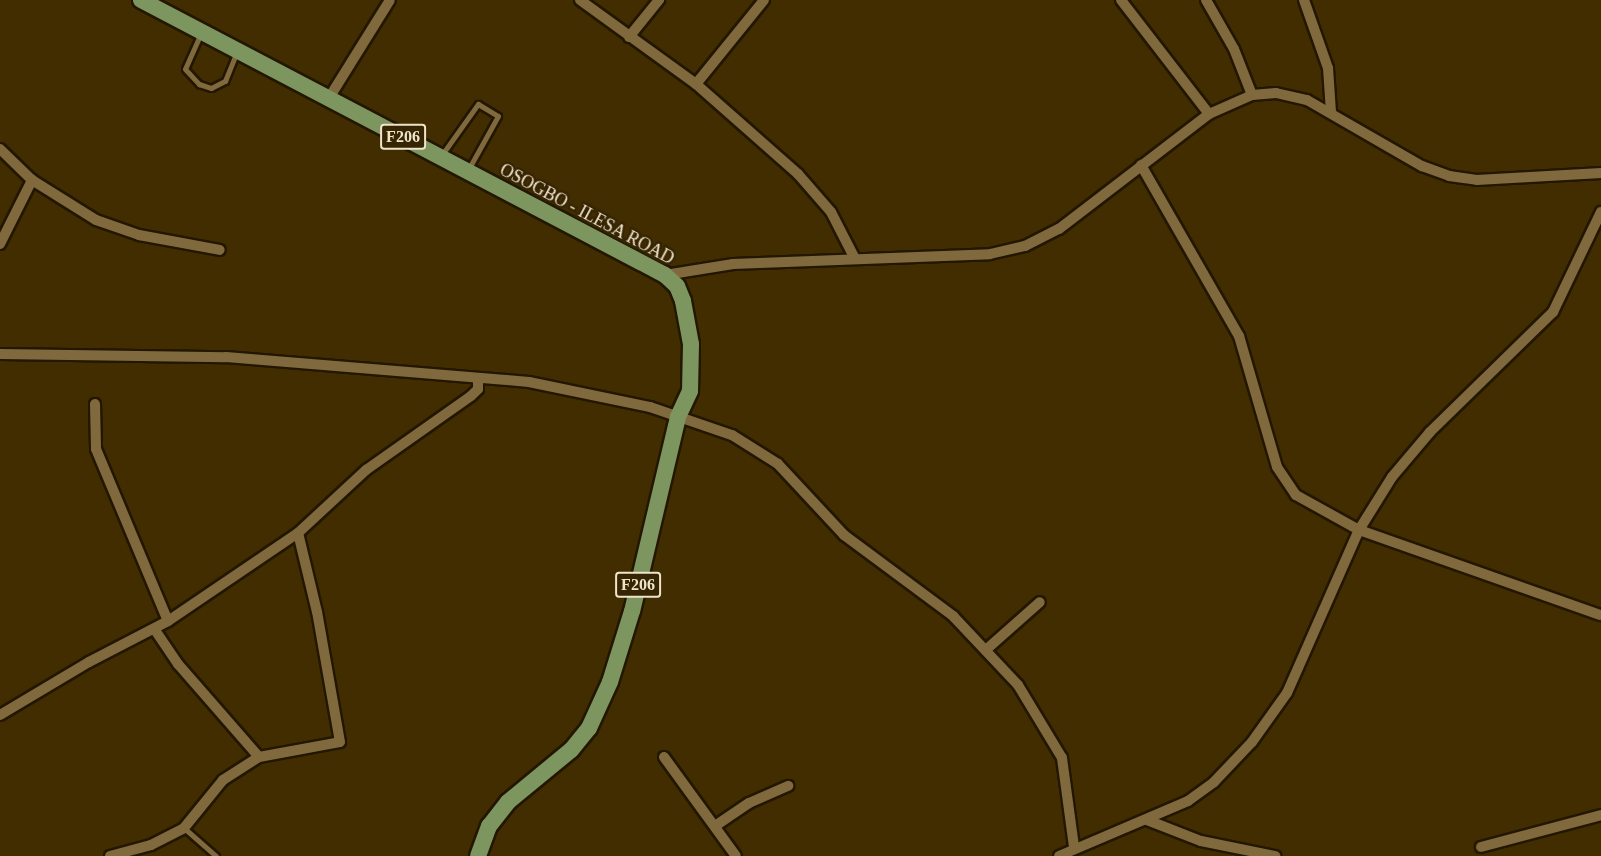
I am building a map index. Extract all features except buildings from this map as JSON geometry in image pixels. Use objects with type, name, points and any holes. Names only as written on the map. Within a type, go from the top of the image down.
[{"type":"main road","name":"OSOGBO - ILESA ROAD","points":[[141,0],[665,275],[677,286],[689,323],[690,391],[678,417],[627,631],[599,710],[571,750],[508,802],[489,826],[478,856]]},
{"type":"street","points":[[329,98],[390,0]]},
{"type":"street","points":[[580,0],[696,84],[798,174],[831,212],[854,256]]},
{"type":"street","points":[[629,37],[659,0]]},
{"type":"street","points":[[696,84],[764,0]]},
{"type":"street","points":[[1121,0],[1209,114]]},
{"type":"street","points":[[1206,0],[1234,49],[1252,94]]},
{"type":"street","points":[[1304,0],[1328,68],[1331,112]]},
{"type":"street","points":[[665,275],[733,264],[854,256],[990,254],[1024,246],[1059,229],[1209,114],[1252,94],[1276,93],[1307,100],[1422,166],[1449,176],[1477,180],[1601,173]]},
{"type":"street","points":[[0,148],[32,180],[96,220],[140,235],[220,250]]},
{"type":"street","points":[[1141,165],[1239,336],[1277,466],[1296,495],[1359,530],[1601,615]]},
{"type":"street","points":[[0,244],[32,180]]},
{"type":"street","points":[[1059,856],[1074,847],[1147,820],[1188,801],[1214,782],[1252,742],[1287,693],[1359,530],[1392,477],[1430,432],[1553,312],[1601,216]]},
{"type":"street","points":[[0,354],[226,357],[478,378],[595,393],[732,435],[778,464],[844,535],[953,616],[988,648],[1018,685],[1062,758],[1074,847]]},
{"type":"street","points":[[1,711],[89,662],[154,630],[298,533],[366,470],[471,396],[478,389],[478,378]]},
{"type":"street","points":[[95,404],[96,449],[168,621]]},
{"type":"street","points":[[110,856],[151,845],[184,828],[223,780],[259,757],[340,742],[317,612],[298,533]]},
{"type":"street","points":[[988,648],[1040,602]]},
{"type":"street","points":[[154,630],[178,664],[259,757]]},
{"type":"street","points":[[664,757],[736,856]]},
{"type":"street","points":[[715,826],[749,803],[788,786]]},
{"type":"street","points":[[1481,847],[1601,815]]},
{"type":"street","points":[[1147,820],[1202,841],[1275,856]]},
{"type":"lane","points":[[202,32],[185,69],[199,84],[211,88],[225,81],[237,50]]},
{"type":"lane","points":[[441,157],[478,104],[498,116],[467,171]]},
{"type":"lane","points":[[184,828],[216,856]]}]
